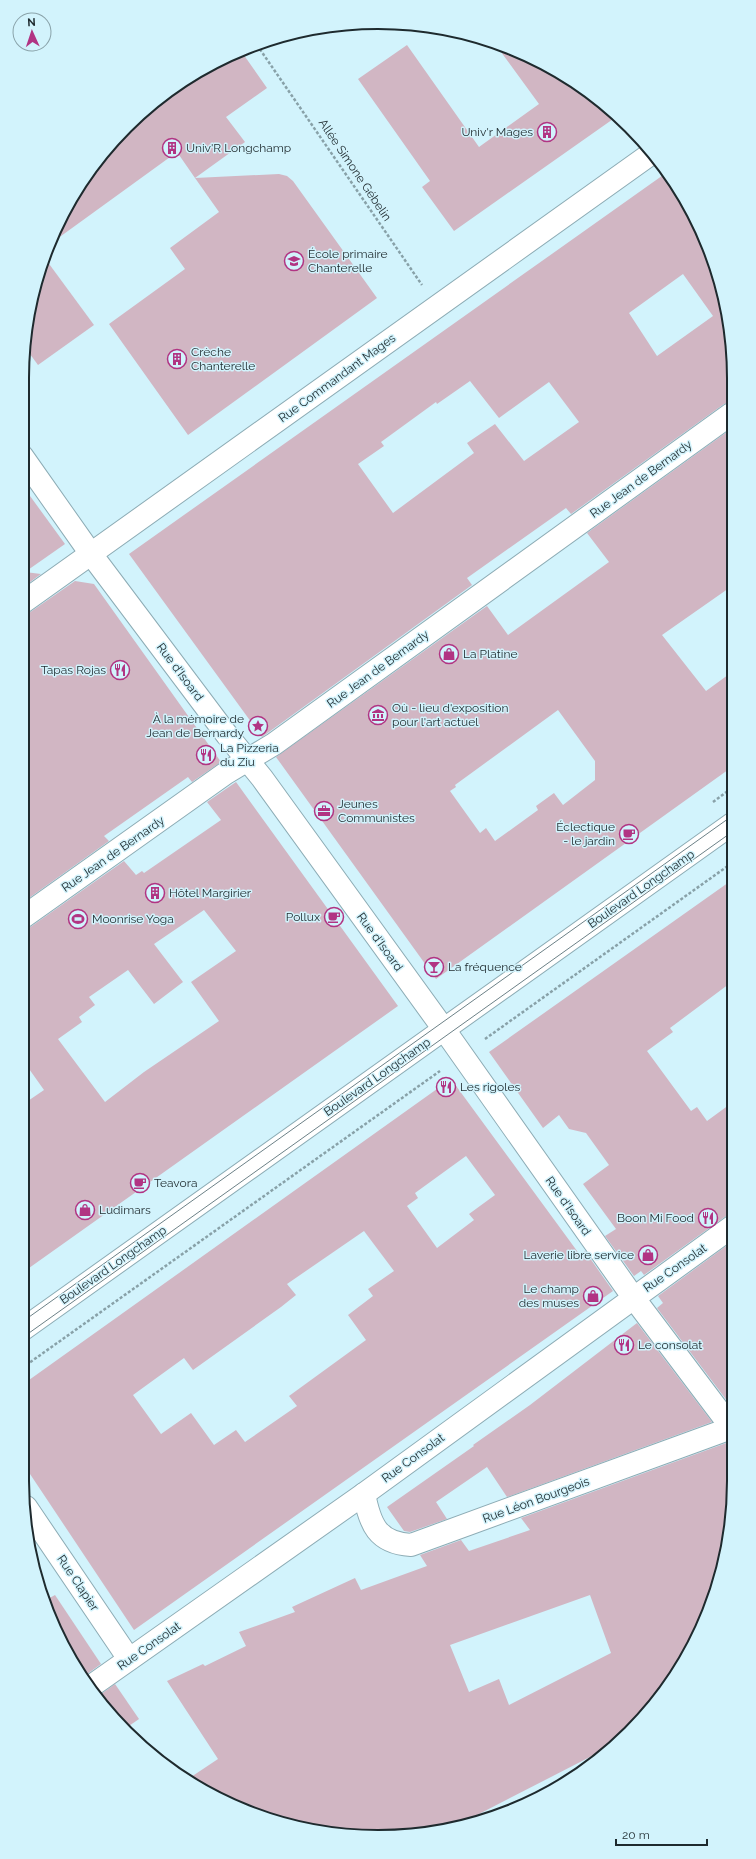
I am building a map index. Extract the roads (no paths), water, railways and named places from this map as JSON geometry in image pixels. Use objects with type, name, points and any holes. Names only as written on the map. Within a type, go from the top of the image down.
[{"type":"street","name":"Rue Commandant Mages","points":[[29,598],[647,157]]},
{"type":"street","name":"Rue Jean de Bernardy","points":[[29,913],[226,773],[274,744],[727,417]]},
{"type":"street","name":"Rue d'Isoard","points":[[29,466],[91,554],[247,760],[444,1030],[633,1297],[727,1421]]},
{"type":"street","name":"Boulevard Longchamp","points":[[29,1325],[727,828]]},
{"type":"street","name":"Rue Consolat","points":[[94,1684],[364,1494],[633,1297],[727,1230]]},
{"type":"street","name":"Rue Léon Bourgeois","points":[[364,1494],[368,1514],[376,1528],[388,1541],[411,1545],[727,1431]]},
{"type":"street","name":"Rue Clapier","points":[[31,1514],[129,1659]]},
{"type":"tram line","points":[[29,1317],[727,820]]},
{"type":"tram line","points":[[29,1333],[727,836]]},
{"type":"place","name":"Univ'r Mages","points":[[547,132]]},
{"type":"place","name":"Univ'R Longchamp","points":[[172,148]]},
{"type":"place","name":"École primaire Chanterelle","points":[[294,261]]},
{"type":"place","name":"Crèche Chanterelle","points":[[177,359]]},
{"type":"place","name":"La Platine","points":[[449,654]]},
{"type":"place","name":"Tapas Rojas","points":[[120,670]]},
{"type":"place","name":"Où - lieu d'exposition pour l'art actuel","points":[[378,715]]},
{"type":"place","name":"À la mémoire de Jean de Bernardy","points":[[258,726]]},
{"type":"place","name":"La Pizzeria du Ziu","points":[[206,755]]},
{"type":"place","name":"Jeunes Communistes","points":[[324,811]]},
{"type":"place","name":"Éclectique - le jardin","points":[[629,834]]},
{"type":"place","name":"Hôtel Margirier","points":[[155,893]]},
{"type":"place","name":"Pollux","points":[[334,917]]},
{"type":"place","name":"Moonrise Yoga","points":[[78,919]]},
{"type":"place","name":"La fréquence","points":[[434,967]]},
{"type":"place","name":"Les rigoles","points":[[446,1087]]},
{"type":"place","name":"Teavora","points":[[140,1183]]},
{"type":"place","name":"Ludimars","points":[[85,1210]]},
{"type":"place","name":"Boon Mi Food","points":[[708,1218]]},
{"type":"place","name":"Laverie libre service","points":[[648,1255]]},
{"type":"place","name":"Le champ des muses","points":[[593,1296]]},
{"type":"place","name":"Le consolat","points":[[624,1345]]}]
